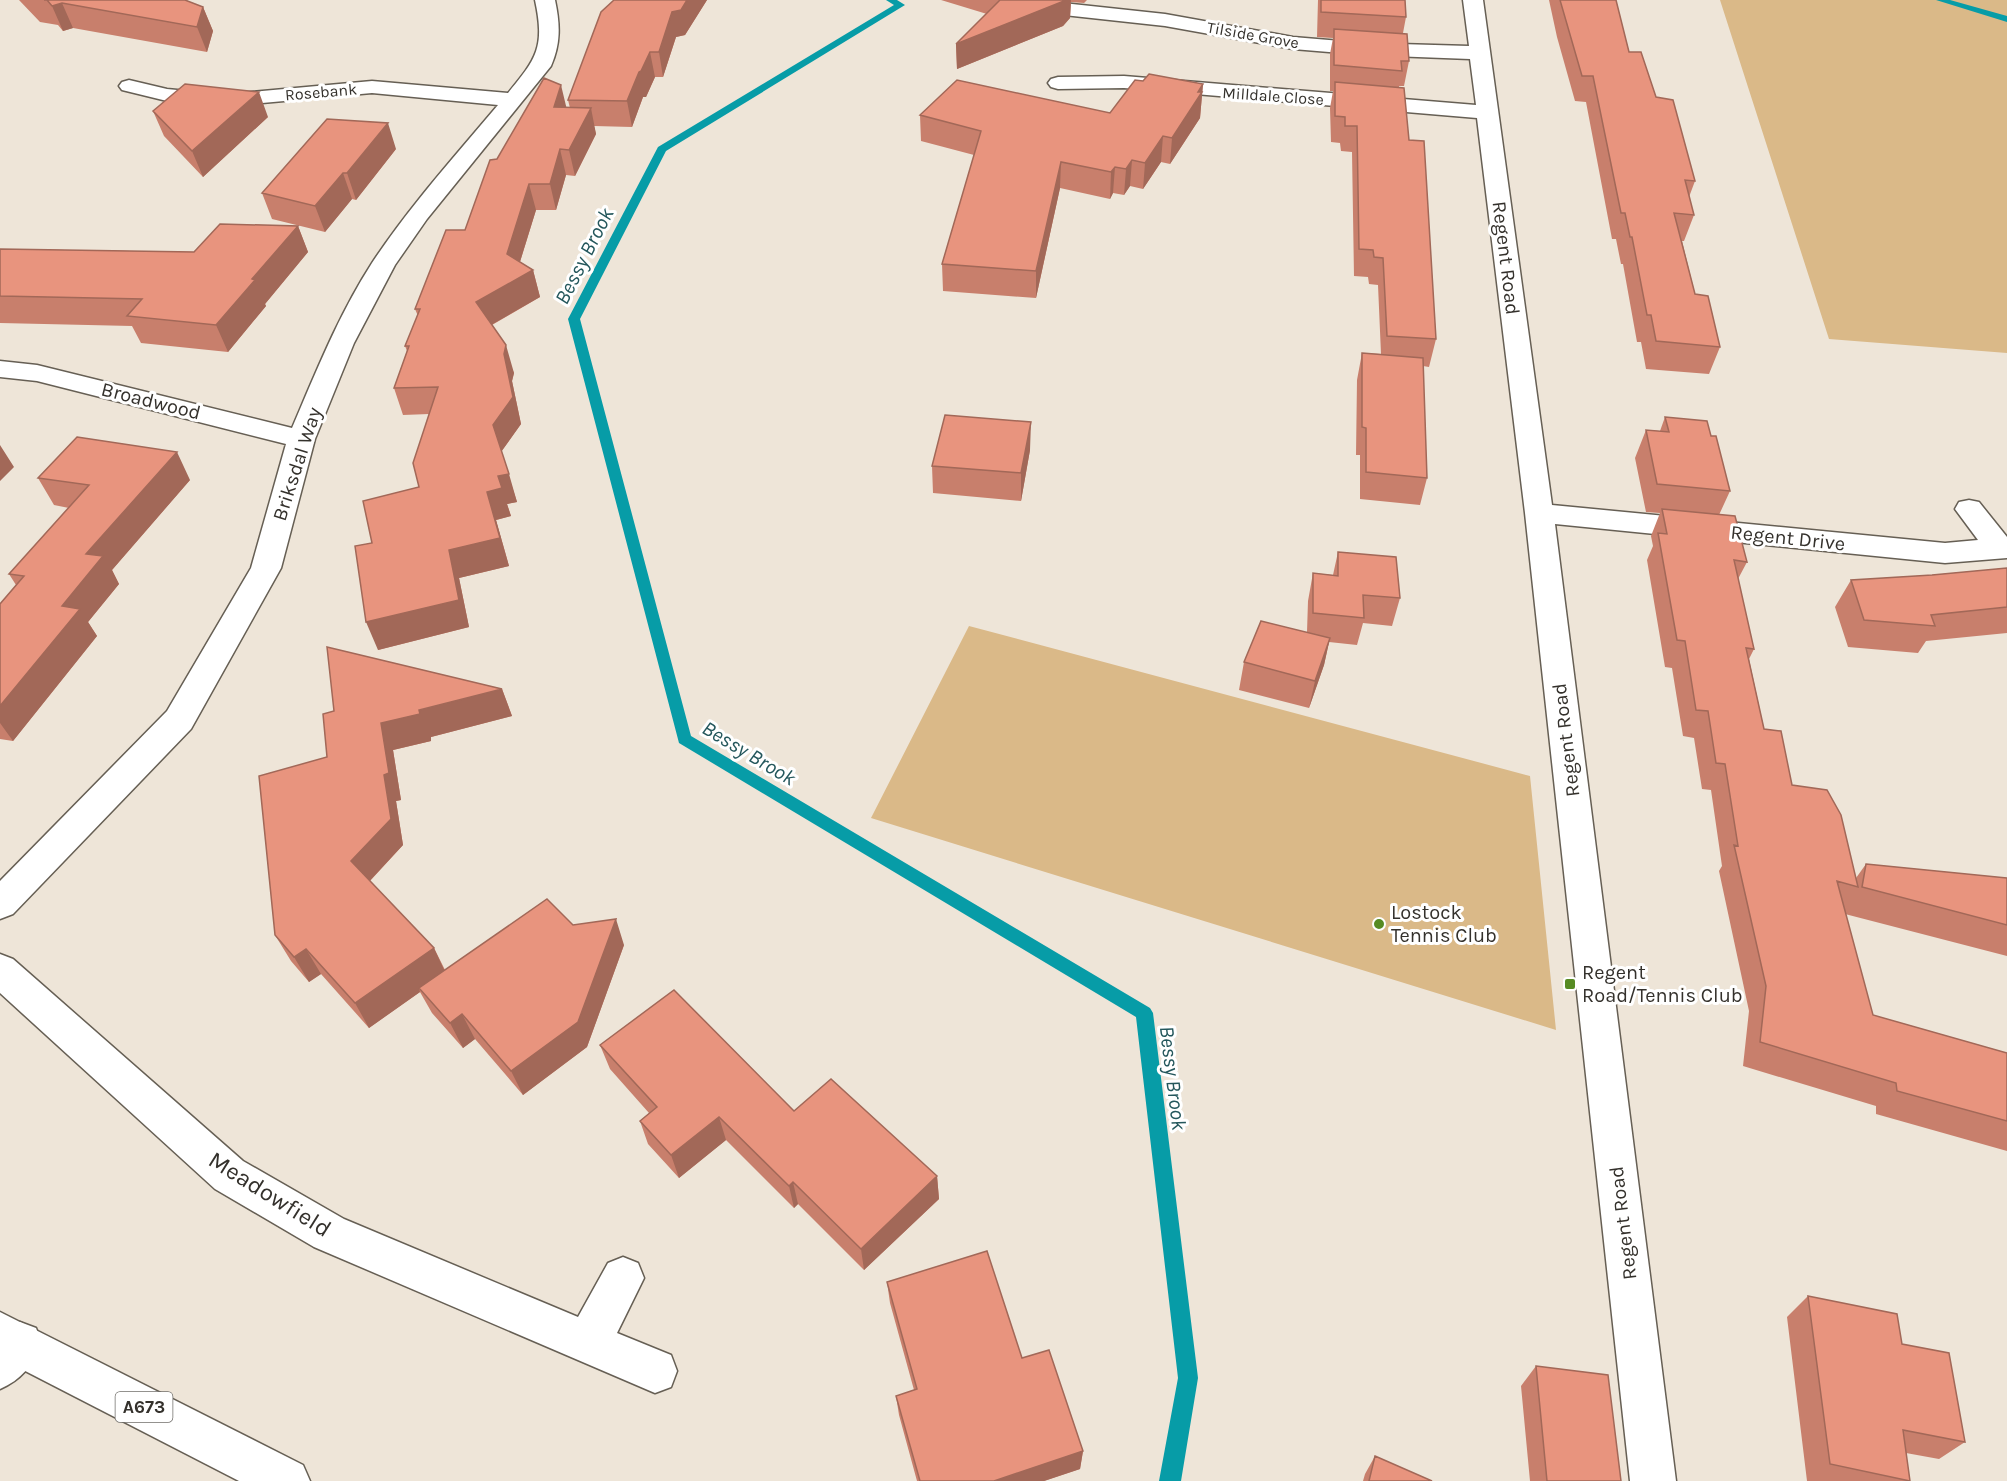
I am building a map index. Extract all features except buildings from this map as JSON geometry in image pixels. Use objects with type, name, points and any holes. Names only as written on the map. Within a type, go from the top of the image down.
[{"type":"main road","name":"Briksdal Way","points":[[0,904],[13,878],[179,720],[266,568],[301,439],[341,342],[383,265],[419,214],[541,66],[550,49],[549,16],[545,0]]},
{"type":"main road","name":"Regent Road","points":[[1473,0],[1539,513],[1653,1481]]},
{"type":"main road","name":"Tilside Grove","points":[[1027,5],[1166,20],[1293,43],[1365,49],[1480,53]]},
{"type":"main road","name":"Milldale Close","points":[[1058,83],[1124,82],[1487,112]]},
{"type":"main road","name":"Rosebank","points":[[129,86],[167,95],[208,99],[241,99],[372,87],[514,100]]},
{"type":"main road","name":"Broadwood","points":[[0,369],[37,373],[301,439]]},
{"type":"main road","name":"Regent Drive","points":[[1969,509],[2004,549]]},
{"type":"main road","name":"Regent Drive","points":[[1539,513],[1946,553],[2004,549]]},
{"type":"main road","name":"Meadowfield","points":[[0,970],[166,1121],[230,1174],[329,1233],[655,1371]]},
{"type":"main road","points":[[588,1343],[623,1278]]},
{"type":"main road","name":"A673","points":[[7,1348],[273,1478]]},
{"type":"shaded area","points":[[1720,0],[2007,0],[2007,353],[1829,339]]},
{"type":"shaded area","name":"Lostock Tennis Club","points":[[969,626],[1530,776],[1556,1030],[871,818]]},
{"type":"waterway","name":"Bessy Brook","points":[[890,0],[901,5],[662,149],[574,319],[684,739],[1144,1013],[1188,1378],[1170,1481]]},
{"type":"waterway","points":[[1940,0],[2007,19]]},
{"type":"place","name":"Lostock Tennis Club","points":[[1379,924]]},
{"type":"place","name":"Regent Road/Tennis Club","points":[[1570,984]]}]
